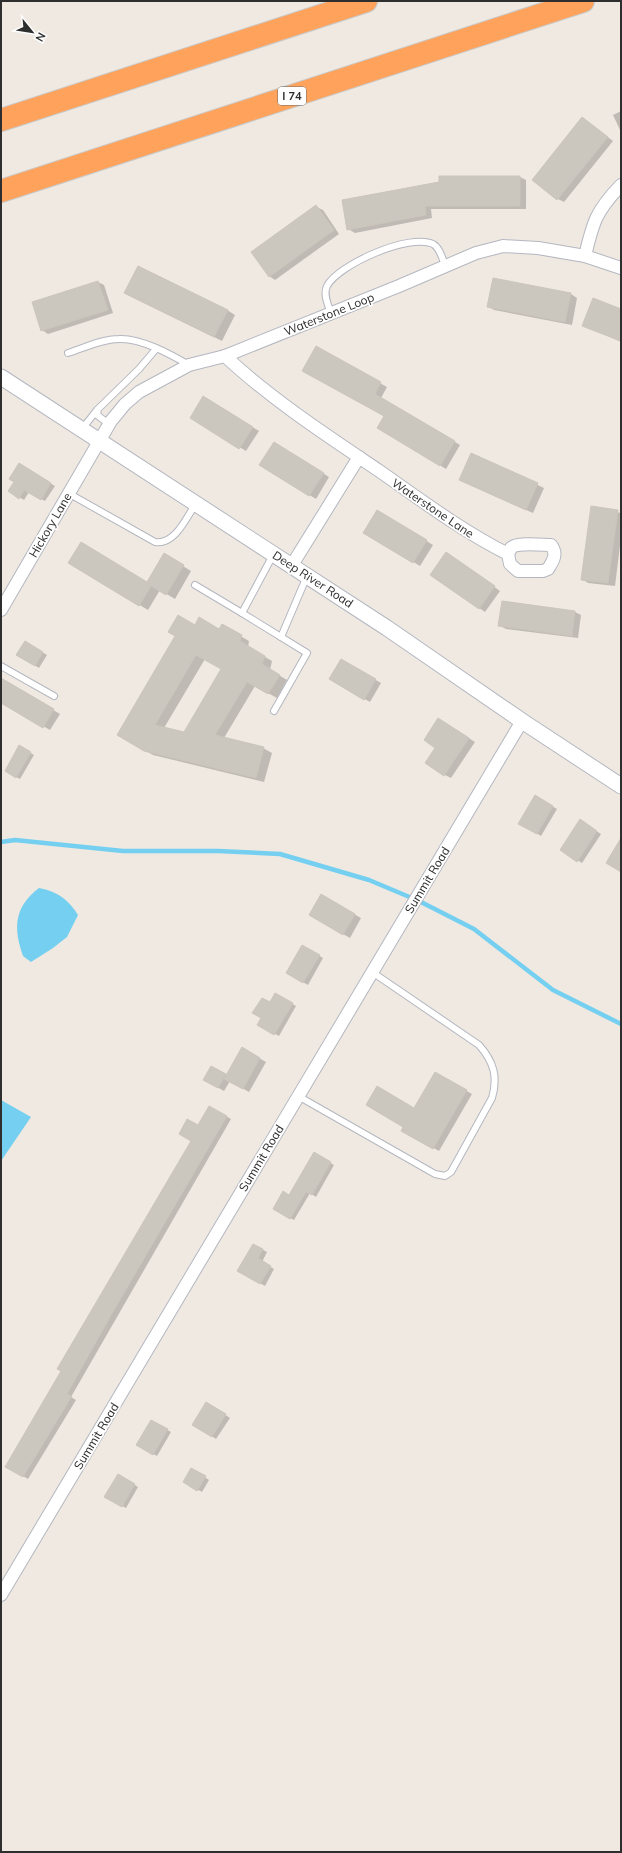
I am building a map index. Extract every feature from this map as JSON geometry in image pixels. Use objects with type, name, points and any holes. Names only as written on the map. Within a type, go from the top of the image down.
[{"type":"highway","points":[[1,120],[366,1]]},
{"type":"highway","name":"I 74","points":[[1,191],[583,1]]},
{"type":"street","points":[[585,256],[592,224],[605,202],[621,185]]},
{"type":"street","name":"Waterstone Loop","points":[[99,440],[109,424],[125,404],[139,392],[189,365],[225,356],[400,286],[445,265],[476,253],[503,246],[538,248],[585,256],[621,268]]},
{"type":"street","name":"Waterstone Lane","points":[[225,356],[249,379],[359,458],[479,540],[508,554]]},
{"type":"street","name":"Deep River Road","points":[[1,377],[292,565],[522,721],[621,786]]},
{"type":"street","name":"Hickory Lane","points":[[1,610],[99,440]]},
{"type":"street","points":[[292,565],[359,458]]},
{"type":"street","name":"Summit Road","points":[[1,1595],[522,721]]},
{"type":"lane","points":[[331,313],[325,293],[327,286],[346,269],[359,260],[379,251],[406,244],[428,243],[434,245],[440,251],[445,265]]},
{"type":"lane","points":[[68,353],[101,342],[119,339],[134,340],[189,365]]},
{"type":"lane","points":[[82,428],[98,409],[139,369],[156,349]]},
{"type":"lane","points":[[98,409],[97,415],[109,424]]},
{"type":"lane","points":[[68,493],[155,542],[161,543],[168,541],[174,536],[196,503]]},
{"type":"lane","points":[[242,613],[273,554]]},
{"type":"lane","points":[[281,637],[293,613],[307,576]]},
{"type":"lane","points":[[195,585],[308,653],[274,711]]},
{"type":"lane","points":[[1,666],[54,696]]},
{"type":"lane","points":[[298,1096],[435,1174],[445,1176],[451,1172],[492,1098],[496,1076],[493,1066],[488,1055],[479,1045],[372,972]]},
{"type":"water","points":[[39,888],[51,891],[62,897],[71,905],[78,915],[67,937],[31,962],[23,956],[17,927],[20,910],[31,895]]},
{"type":"water","points":[[1,1100],[31,1117],[1,1161]]},
{"type":"building","points":[[582,117],[608,137],[557,200],[532,180]]},
{"type":"building","points":[[439,176],[520,176],[520,206],[425,206],[426,215],[347,230],[342,200],[439,182]]},
{"type":"building","points":[[316,205],[334,230],[269,277],[251,252]]},
{"type":"building","points":[[138,266],[228,310],[214,337],[124,293]]},
{"type":"building","points":[[493,278],[571,293],[565,322],[487,307]]},
{"type":"building","points":[[98,281],[108,310],[41,331],[32,302]]},
{"type":"building","points":[[593,298],[621,309],[621,341],[582,326]]},
{"type":"building","points":[[316,346],[381,382],[375,394],[455,441],[440,466],[377,428],[384,416],[302,371]]},
{"type":"building","points":[[203,396],[253,427],[239,449],[190,418]]},
{"type":"building","points":[[274,442],[324,473],[309,496],[259,465]]},
{"type":"building","points":[[471,453],[538,483],[526,510],[459,480]]},
{"type":"building","points":[[19,463],[51,483],[41,500],[24,490],[19,499],[8,491],[14,482],[9,479]]},
{"type":"building","points":[[591,506],[618,510],[608,583],[581,580]]},
{"type":"building","points":[[377,510],[427,540],[413,563],[363,533]]},
{"type":"building","points":[[81,542],[147,582],[164,553],[184,565],[166,595],[151,586],[139,606],[68,563]]},
{"type":"building","points":[[446,552],[495,586],[479,609],[430,575]]},
{"type":"building","points":[[502,601],[575,611],[572,636],[498,626]]},
{"type":"building","points":[[178,615],[195,625],[199,617],[219,629],[222,624],[242,635],[240,641],[265,656],[262,664],[280,675],[268,694],[247,682],[215,735],[264,747],[256,778],[144,751],[117,735],[175,636],[168,632]],"holes":[[[196,655],[221,669],[184,732],[155,725]]]},
{"type":"building","points":[[25,641],[43,652],[35,666],[16,655]]},
{"type":"building","points":[[341,659],[376,679],[364,700],[329,679]]},
{"type":"building","points":[[1,678],[54,709],[43,728],[1,703]]},
{"type":"building","points":[[438,718],[469,738],[444,776],[425,763],[435,748],[424,740]]},
{"type":"building","points":[[19,745],[31,752],[16,778],[5,771]]},
{"type":"building","points":[[535,795],[553,806],[537,834],[518,824]]},
{"type":"building","points":[[580,819],[597,831],[577,862],[560,850]]},
{"type":"building","points":[[621,838],[621,872],[606,863]]},
{"type":"building","points":[[321,894],[355,914],[343,935],[309,915]]},
{"type":"building","points":[[302,945],[320,955],[303,983],[286,973]]},
{"type":"building","points":[[275,993],[293,1003],[274,1035],[257,1025],[261,1018],[252,1013],[262,998],[270,1002]]},
{"type":"building","points":[[242,1047],[260,1058],[243,1089],[224,1079]]},
{"type":"building","points":[[211,1066],[226,1074],[218,1088],[203,1080]]},
{"type":"building","points":[[435,1072],[467,1090],[433,1149],[401,1131],[403,1127],[366,1105],[377,1086],[414,1108]]},
{"type":"building","points":[[209,1106],[227,1116],[110,1317],[67,1394],[72,1396],[23,1477],[5,1467],[61,1371],[57,1369],[191,1141],[179,1134],[187,1119],[198,1125]]},
{"type":"building","points":[[314,1152],[331,1162],[312,1195],[306,1192],[290,1219],[273,1209],[283,1191],[289,1195]]},
{"type":"building","points":[[253,1244],[263,1249],[258,1258],[271,1266],[260,1284],[237,1271]]},
{"type":"building","points":[[206,1402],[226,1414],[212,1437],[192,1425]]},
{"type":"building","points":[[151,1420],[168,1429],[153,1455],[136,1445]]},
{"type":"building","points":[[191,1468],[206,1476],[197,1491],[183,1482]]},
{"type":"building","points":[[118,1474],[135,1484],[122,1507],[104,1497]]},
{"type":"waterway","points":[[1,842],[15,840],[123,851],[218,851],[280,854],[369,880],[419,901],[474,929],[553,990],[621,1024]]}]
